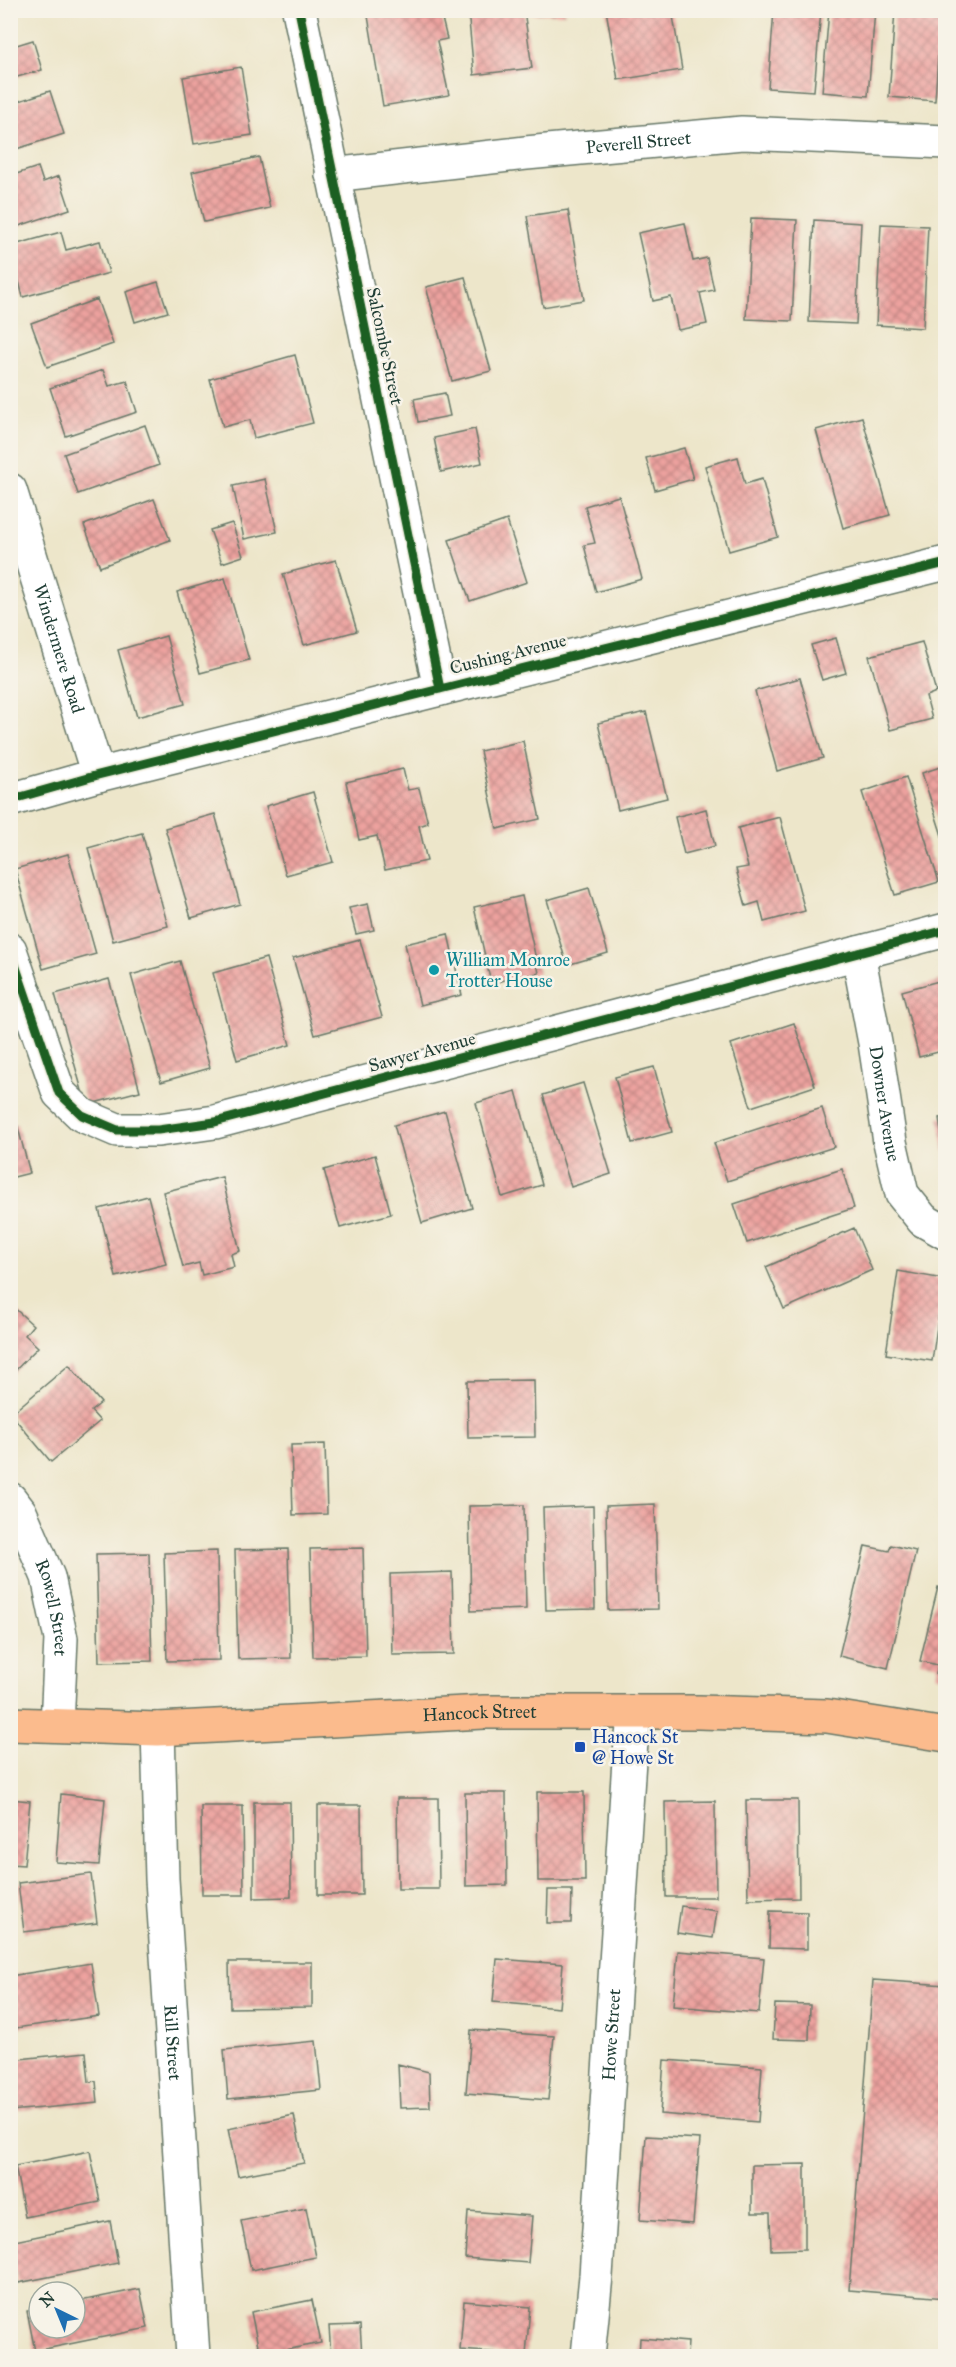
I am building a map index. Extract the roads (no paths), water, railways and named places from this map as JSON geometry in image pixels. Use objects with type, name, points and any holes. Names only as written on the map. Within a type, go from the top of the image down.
[{"type":"main road","name":"Hancock Street","points":[[10,1724],[158,1729],[484,1712],[635,1712],[827,1716],[945,1735]]},
{"type":"street","name":"Salcombe Street","points":[[299,10],[440,689]]},
{"type":"street","name":"Peverell Street","points":[[332,175],[526,153],[742,134],[945,142]]},
{"type":"street","name":"Windermere Road","points":[[10,490],[98,775]]},
{"type":"street","name":"Cushing Avenue","points":[[10,800],[98,775],[945,563]]},
{"type":"street","name":"Sawyer Avenue","points":[[10,950],[59,1093],[82,1115],[117,1130],[158,1130],[215,1122],[945,930]]},
{"type":"street","name":"Downer Avenue","points":[[858,953],[902,1194],[923,1220],[945,1233]]},
{"type":"street","name":"Rowell Street","points":[[10,1499],[20,1512],[48,1577],[59,1629],[61,1639],[57,1725]]},
{"type":"street","name":"Howe Street","points":[[588,2356],[600,2228],[629,1760],[635,1712]]},
{"type":"street","name":"Rill Street","points":[[158,1729],[162,1879],[193,2356]]},
{"type":"place","name":"William Monroe Trotter House","points":[[434,970]]},
{"type":"place","name":"Hancock St @ Howe St","points":[[580,1747]]}]
